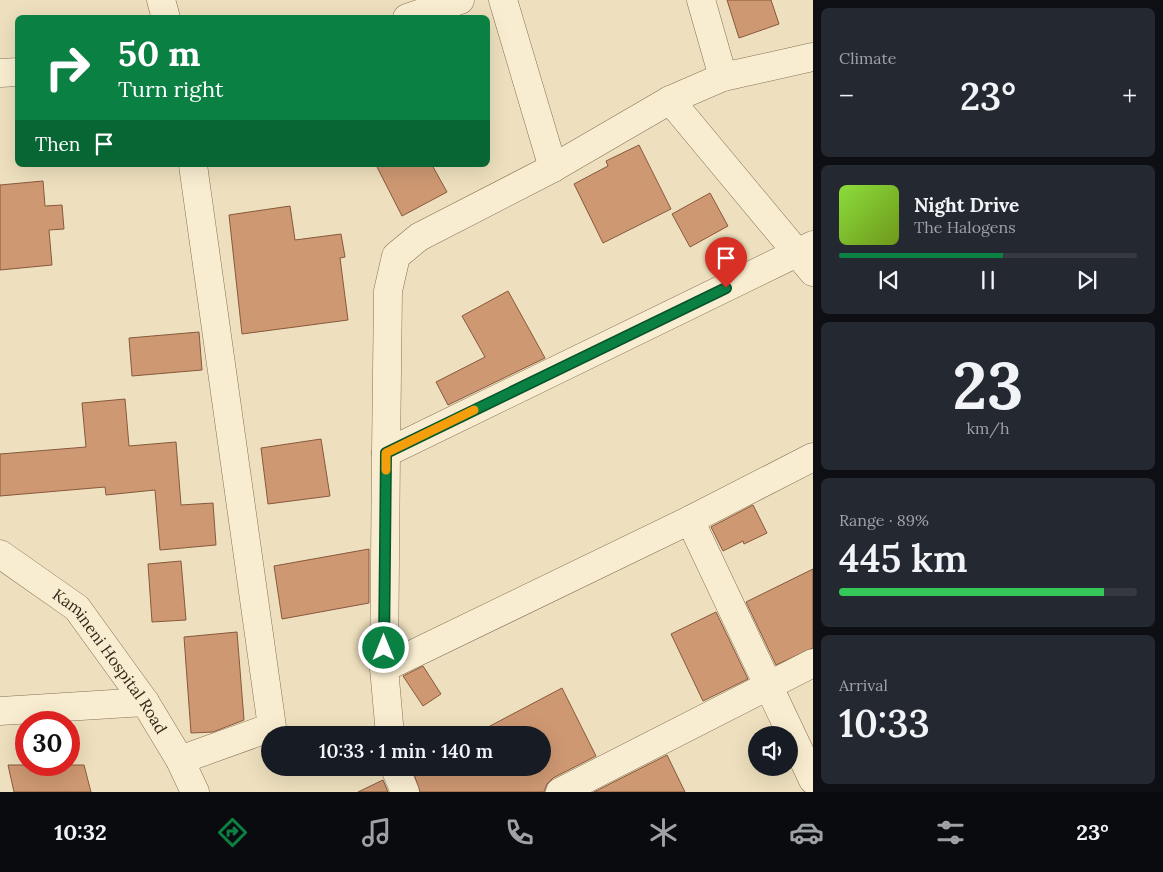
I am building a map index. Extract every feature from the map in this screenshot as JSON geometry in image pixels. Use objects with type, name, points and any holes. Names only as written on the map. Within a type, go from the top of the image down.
[{"type":"street","points":[[161,0],[165,15]]},
{"type":"street","points":[[416,15],[460,0]]},
{"type":"street","points":[[503,0],[552,168]]},
{"type":"street","points":[[702,0],[723,77]]},
{"type":"street","points":[[389,726],[384,668],[388,291],[396,256],[419,237],[552,168],[670,100],[723,77],[813,56]]},
{"type":"street","points":[[0,73],[15,72]]},
{"type":"street","points":[[386,453],[808,257],[670,100]]},
{"type":"street","points":[[180,760],[272,727],[193,167]]},
{"type":"street","points":[[384,668],[690,520],[813,457]]},
{"type":"street","points":[[690,520],[813,780]]},
{"type":"street","name":"Kamineni Hospital Road","points":[[0,554],[77,608],[145,702],[180,760],[195,792]]},
{"type":"street","points":[[560,792],[813,663]]},
{"type":"street","points":[[0,711],[145,702]]},
{"type":"street","points":[[398,776],[405,792]]},
{"type":"building","points":[[727,0],[771,0],[779,24],[739,38]]},
{"type":"building","points":[[639,145],[671,209],[603,243],[574,184],[608,166],[606,161]]},
{"type":"building","points":[[377,167],[433,167],[447,192],[402,216]]},
{"type":"building","points":[[43,181],[45,206],[62,205],[64,229],[49,230],[52,265],[0,270],[0,185]]},
{"type":"building","points":[[710,193],[728,226],[690,247],[672,214]]},
{"type":"building","points":[[290,206],[295,240],[341,234],[345,257],[340,258],[348,320],[242,334],[229,215]]},
{"type":"building","points":[[508,291],[545,358],[448,405],[436,382],[485,357],[462,316]]},
{"type":"building","points":[[199,332],[202,370],[132,376],[129,338]]},
{"type":"building","points":[[125,399],[129,446],[176,442],[181,505],[213,503],[216,545],[160,550],[155,490],[106,495],[105,487],[0,496],[0,454],[86,447],[82,403]]},
{"type":"building","points":[[321,439],[330,496],[268,504],[261,448]]},
{"type":"building","points":[[753,505],[767,533],[744,544],[743,541],[723,551],[711,527]]},
{"type":"building","points":[[369,549],[369,603],[282,619],[274,566]]},
{"type":"building","points":[[181,561],[186,620],[152,622],[148,564]]},
{"type":"building","points":[[813,569],[813,648],[776,665],[746,602]]},
{"type":"building","points":[[716,612],[748,679],[703,701],[671,634]]},
{"type":"building","points":[[237,632],[244,720],[213,732],[191,733],[184,637]]},
{"type":"building","points":[[423,666],[441,694],[423,706],[403,676]]},
{"type":"building","points":[[562,688],[596,756],[553,778],[547,784],[544,792],[420,792],[415,776],[551,776],[551,726],[490,726]]},
{"type":"building","points":[[667,755],[685,792],[594,792]]},
{"type":"building","points":[[8,765],[15,765],[15,776],[80,776],[80,765],[84,765],[91,792],[14,792]]},
{"type":"building","points":[[383,780],[388,792],[358,792]]},
{"type":"slow traffic","points":[[386,470],[386,453],[474,410]]},
{"type":"route","points":[[384,648],[386,453],[726,288]]}]
